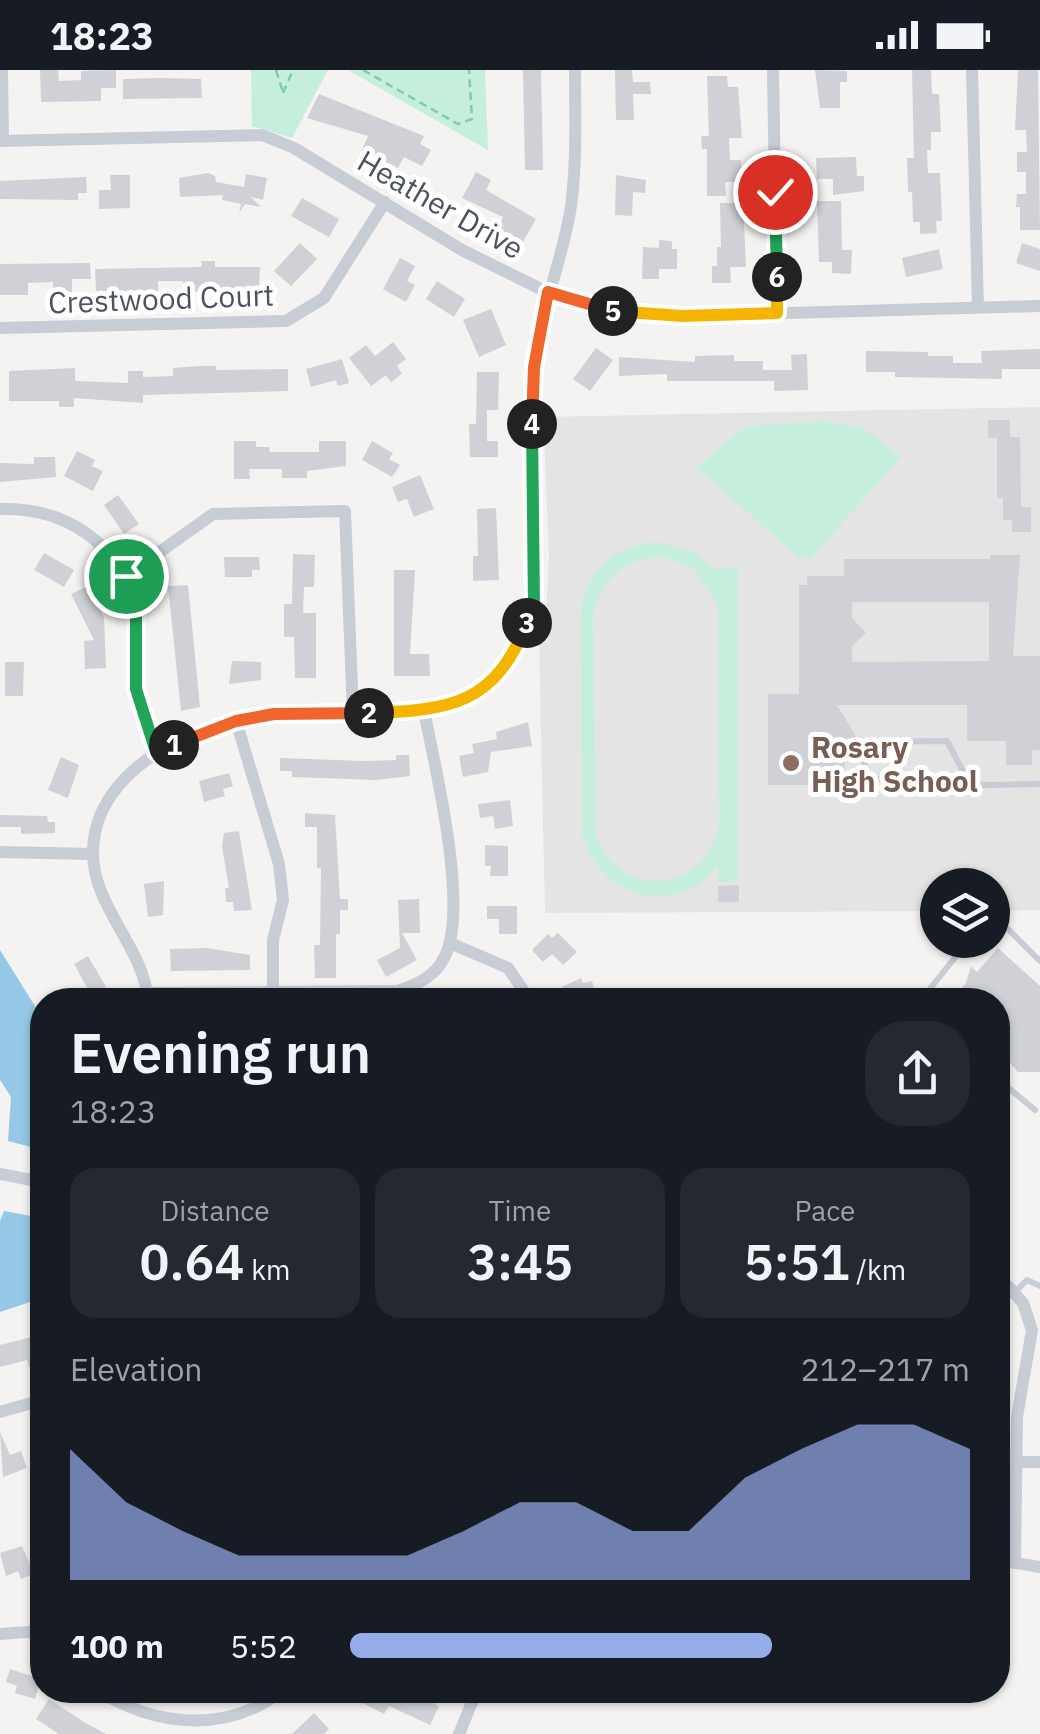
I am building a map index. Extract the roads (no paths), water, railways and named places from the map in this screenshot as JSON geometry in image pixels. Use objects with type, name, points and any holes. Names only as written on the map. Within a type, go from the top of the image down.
[{"type":"street","points":[[1,141],[2,70]]},
{"type":"street","points":[[145,988],[131,944],[101,894],[93,854],[101,807],[126,774],[156,752],[236,721],[274,714],[424,711],[471,697],[512,662],[534,607],[532,394],[548,292],[571,204],[575,70]]},
{"type":"street","points":[[773,70],[777,313]]},
{"type":"street","points":[[972,70],[978,308]]},
{"type":"street","name":"Heather Drive","points":[[1,141],[262,135],[294,148],[462,250],[548,292],[626,313],[1040,306]]},
{"type":"street","name":"Crestwood Court","points":[[0,328],[286,320],[324,298],[385,202]]},
{"type":"street","points":[[0,509],[62,516],[95,538],[126,576],[136,612],[136,689],[156,752]]},
{"type":"street","points":[[126,576],[213,514],[344,511],[353,714]]},
{"type":"street","points":[[406,988],[436,970],[450,943],[452,851],[424,711]]},
{"type":"street","points":[[236,721],[280,864],[283,900],[273,940],[274,988]]},
{"type":"street","points":[[0,852],[93,854]]},
{"type":"street","points":[[450,943],[508,968],[522,988]]},
{"type":"street","points":[[0,1174],[30,1180]]},
{"type":"street","points":[[1010,1288],[1032,1330],[1035,1358],[1018,1401],[1015,1562]]},
{"type":"street","points":[[0,1412],[30,1403]]},
{"type":"street","points":[[1018,1462],[1040,1462]]},
{"type":"street","points":[[1010,1561],[1040,1566]]},
{"type":"street","points":[[0,1634],[30,1632]]},
{"type":"street","points":[[119,1703],[172,1721],[219,1720],[259,1710],[267,1703]]},
{"type":"street","points":[[459,1734],[471,1703]]},
{"type":"lane","points":[[966,777],[947,741],[864,742],[865,779],[966,777],[982,786],[1040,784]]},
{"type":"lane","points":[[1010,930],[1040,961]]},
{"type":"lane","points":[[931,988],[955,958]]},
{"type":"lane","points":[[1010,1089],[1036,1110]]},
{"type":"lane","points":[[1014,1293],[1027,1280],[1040,1286]]},
{"type":"water","points":[[0,950],[30,998],[30,1147],[8,1141],[11,1097],[0,1080]]},
{"type":"water","points":[[4,1211],[30,1216],[30,1302],[0,1312],[0,1221]]},
{"type":"place","name":"Rosary High School","points":[[791,763]]}]
